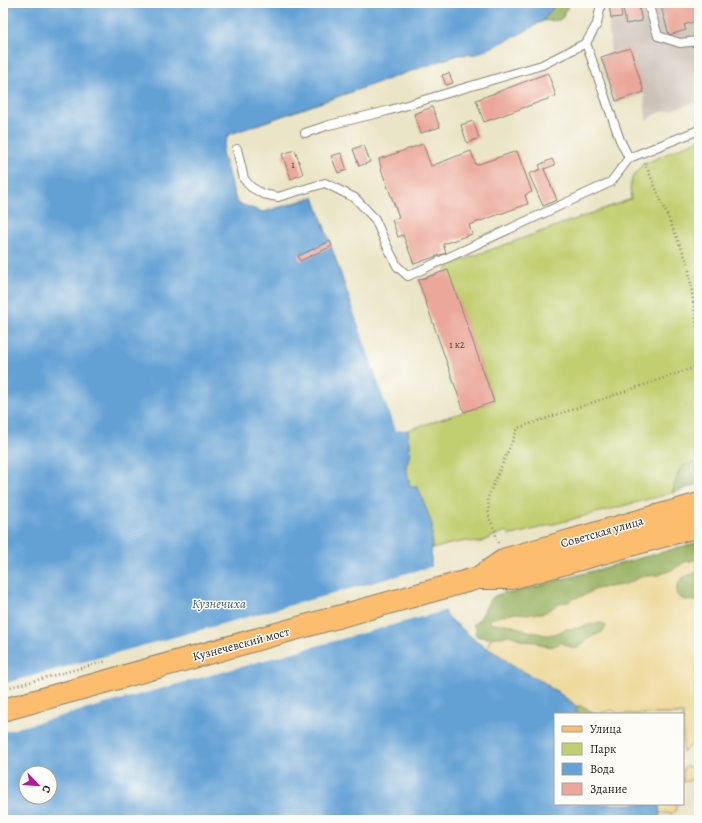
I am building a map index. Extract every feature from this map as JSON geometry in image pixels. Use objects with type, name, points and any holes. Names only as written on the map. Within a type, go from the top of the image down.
[{"type":"main road","name":"Советская улица","points":[[506,562],[699,504]]},
{"type":"main road","name":"Советская улица","points":[[506,562],[699,526]]},
{"type":"main road","name":"Кузнечевский мост","points":[[3,710],[478,578],[506,562]]},
{"type":"lane","points":[[305,133],[328,125],[387,111],[542,65],[586,43],[597,24],[601,3]]},
{"type":"lane","points":[[648,3],[658,36],[680,43],[699,41]]},
{"type":"lane","points":[[586,43],[620,140],[629,158]]},
{"type":"lane","points":[[236,149],[244,178],[251,187],[263,194],[278,197],[325,183],[355,198],[375,219],[386,246],[397,266],[408,276],[611,182],[629,158],[699,130]]},
{"type":"path","points":[[641,153],[688,264],[699,342]]},
{"type":"path","points":[[506,562],[489,518],[488,497],[518,428],[699,366]]},
{"type":"shaded area","points":[[607,3],[699,3],[699,117],[695,102],[661,112],[646,120],[644,94],[615,104],[599,57],[611,52]]},
{"type":"green space","points":[[552,3],[569,3],[563,17],[559,20],[543,21],[552,9]]},
{"type":"green space","points":[[699,139],[699,461],[683,466],[680,469],[672,493],[516,534],[510,535],[506,531],[477,543],[466,541],[432,549],[432,524],[410,487],[406,466],[410,454],[408,430],[494,402],[446,266],[631,199],[630,189],[632,178],[642,165]]},
{"type":"green space","points":[[699,461],[699,484],[672,493],[681,468],[685,465]]},
{"type":"green space","points":[[699,542],[699,559],[685,562],[674,569],[659,575],[641,577],[624,585],[596,589],[569,602],[560,603],[544,613],[513,613],[490,620],[491,624],[507,624],[547,635],[566,629],[597,623],[606,625],[602,632],[588,639],[578,648],[574,649],[566,645],[558,644],[546,646],[535,642],[524,641],[515,636],[489,638],[477,636],[475,633],[477,630],[473,625],[481,617],[489,601],[495,596],[505,592],[512,593]]},
{"type":"green space","points":[[699,571],[699,601],[686,600],[678,597],[677,590],[681,579]]},
{"type":"green space","points":[[581,705],[592,713],[577,713],[576,706]]},
{"type":"sand","points":[[699,559],[699,571],[683,577],[678,583],[676,592],[679,598],[699,601],[699,738],[684,751],[684,713],[617,713],[612,710],[602,713],[592,713],[585,707],[576,706],[545,683],[511,665],[502,657],[487,648],[491,638],[509,635],[523,641],[535,642],[543,646],[551,647],[562,643],[574,649],[578,648],[588,639],[602,632],[606,625],[597,623],[566,629],[547,635],[507,624],[491,624],[490,619],[513,613],[544,613],[560,603],[569,602],[571,599],[583,596],[596,589],[624,585],[641,577],[659,575],[674,569],[685,562]]},
{"type":"sand","points":[[687,766],[699,770],[699,775],[689,781],[684,782],[684,768]]},
{"type":"sand","points":[[659,805],[677,805],[675,811],[671,814],[660,814]]},
{"type":"water","name":"Кузнечиха","points":[[3,3],[552,3],[552,9],[543,21],[516,36],[477,54],[459,55],[440,61],[228,135],[222,153],[237,203],[263,212],[314,197],[395,430],[408,430],[410,454],[406,466],[410,487],[418,487],[432,524],[431,564],[446,615],[477,642],[502,657],[511,665],[545,683],[576,706],[577,713],[554,713],[554,805],[659,805],[660,820],[3,820]]},
{"type":"pier","points":[[355,309],[396,428],[410,429],[395,431],[353,310]]},
{"type":"pier","points":[[434,566],[447,610],[3,732],[3,684]]},
{"type":"building","points":[[609,3],[620,3],[622,17],[611,18]]},
{"type":"building","points":[[622,3],[638,3],[642,21],[626,24]]},
{"type":"building","points":[[660,3],[699,3],[699,20],[684,25],[686,30],[669,35]]},
{"type":"building","points":[[630,48],[644,92],[616,101],[601,57]]},
{"type":"building","points":[[449,73],[453,83],[446,85],[442,75]]},
{"type":"building","points":[[548,73],[556,96],[484,122],[476,100]]},
{"type":"building","points":[[432,107],[440,127],[421,133],[414,114]]},
{"type":"building","points":[[473,121],[479,138],[467,143],[461,125]]},
{"type":"building","points":[[423,144],[431,166],[471,151],[476,165],[517,151],[532,192],[525,195],[528,204],[469,225],[472,234],[443,244],[446,253],[414,264],[403,235],[398,237],[392,220],[399,217],[382,172],[379,159]]},
{"type":"building","points":[[364,145],[370,162],[359,166],[353,149]]},
{"type":"building","points":[[295,150],[303,174],[291,179],[282,154]]},
{"type":"building","points":[[341,153],[347,170],[338,173],[331,156]]},
{"type":"building","points":[[552,159],[555,165],[544,169],[557,200],[543,206],[529,174],[541,169],[539,165]]},
{"type":"building","points":[[330,241],[332,246],[300,261],[298,256]]},
{"type":"building","points":[[448,270],[494,402],[464,412],[418,280]]}]
